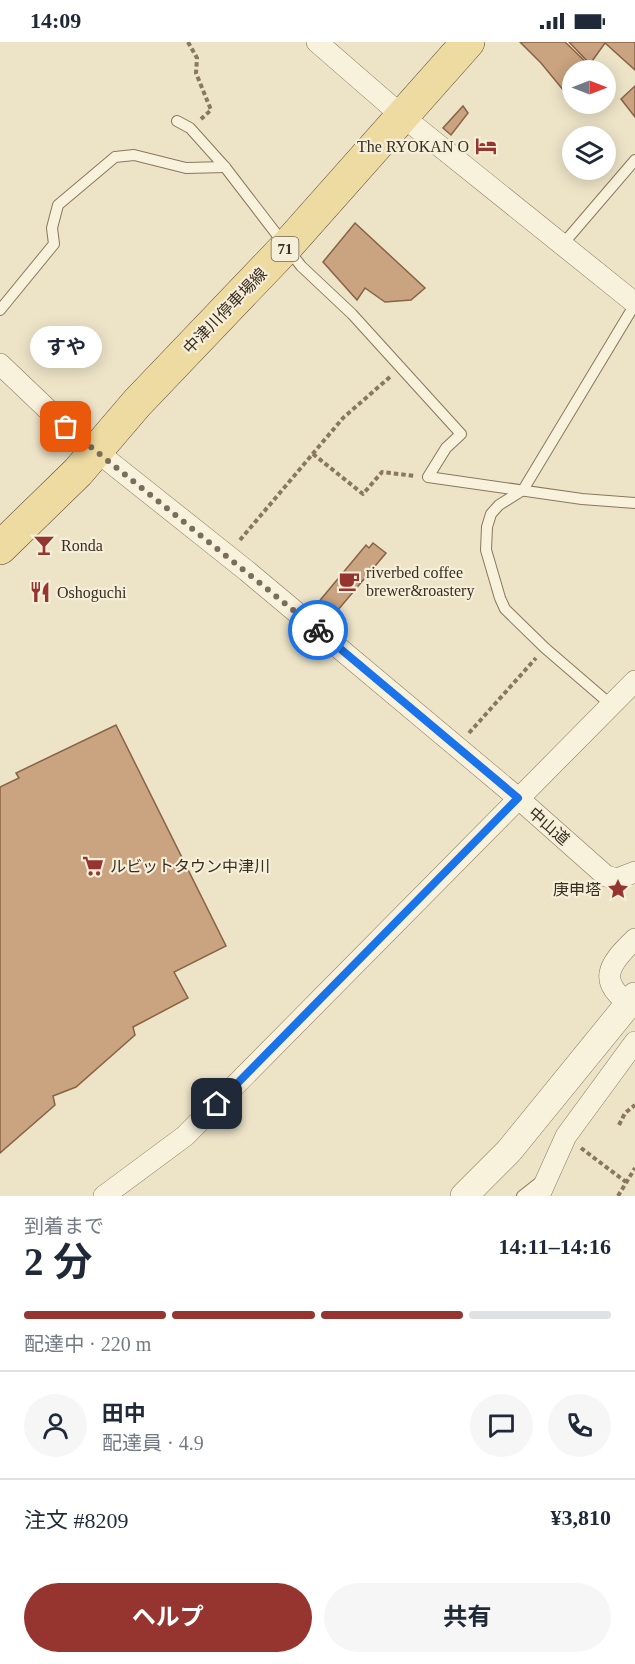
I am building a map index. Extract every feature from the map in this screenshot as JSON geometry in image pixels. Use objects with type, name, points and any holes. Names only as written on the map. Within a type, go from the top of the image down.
[{"type":"main road","name":"中津川停車場線","points":[[0,548],[96,451],[137,404],[286,247],[468,42]]},
{"type":"street","points":[[317,42],[401,115],[635,304]]},
{"type":"street","name":"中山道","points":[[0,364],[66,427],[228,555],[518,798],[606,876],[617,879],[635,872]]},
{"type":"street","points":[[104,1196],[185,1136],[635,681]]},
{"type":"street","points":[[464,1196],[508,1151],[633,1003],[613,986],[609,978],[609,968],[635,939]]},
{"type":"street","points":[[538,1196],[566,1136],[635,1042]]},
{"type":"lane","points":[[177,121],[190,128],[225,166],[286,247],[461,434],[446,448],[428,477],[582,499],[635,503]]},
{"type":"lane","points":[[0,310],[54,244],[52,228],[58,205],[115,157],[134,155],[186,168],[225,166]]},
{"type":"lane","points":[[563,244],[635,160]]},
{"type":"lane","points":[[610,704],[545,648],[505,609],[486,550],[487,527],[491,514],[499,505],[523,490],[635,304]]},
{"type":"lane","points":[[522,1196],[548,1175]]},
{"type":"path","points":[[188,42],[196,58],[196,73],[211,110],[190,128]]},
{"type":"path","points":[[228,555],[344,418],[401,368]]},
{"type":"path","points":[[313,454],[363,494],[382,472],[428,477]]},
{"type":"path","points":[[457,747],[545,648]]},
{"type":"path","points":[[619,1125],[625,1113],[635,1106]]},
{"type":"path","points":[[566,1136],[626,1182]]},
{"type":"path","points":[[618,1196],[635,1168]]},
{"type":"building","points":[[520,42],[565,42],[584,60],[562,60],[562,89]]},
{"type":"building","points":[[569,42],[635,42],[635,70],[605,43],[593,60],[586,60]]},
{"type":"building","points":[[635,86],[635,117],[621,99]]},
{"type":"building","points":[[463,106],[468,113],[451,135],[443,128]]},
{"type":"building","points":[[355,223],[425,288],[411,300],[385,302],[365,288],[357,300],[323,262]]},
{"type":"building","name":"riverbed coffee brewer&roastery","points":[[373,543],[386,553],[327,623],[312,610],[366,545],[369,548]]},
{"type":"building","name":"ルビットタウン中津川","points":[[116,725],[226,946],[174,972],[188,998],[133,1027],[135,1035],[76,1087],[53,1096],[55,1105],[0,1153],[0,787],[19,778],[16,773]]},
{"type":"way so far","points":[[66,427],[228,555],[318,630]]},
{"type":"place","name":"The RYOKAN O","points":[[486,146]]},
{"type":"place","name":"すや","points":[[66,427]]},
{"type":"place","name":"Ronda","points":[[44,545]]},
{"type":"place","name":"riverbed coffee brewer&roastery","points":[[349,581]]},
{"type":"place","name":"Oshoguchi","points":[[40,592]]},
{"type":"place","name":"ルビットタウン中津川","points":[[93,866]]},
{"type":"place","name":"庚申塔","points":[[618,889]]},
{"type":"route","points":[[217,1104],[518,798],[318,630]]}]
